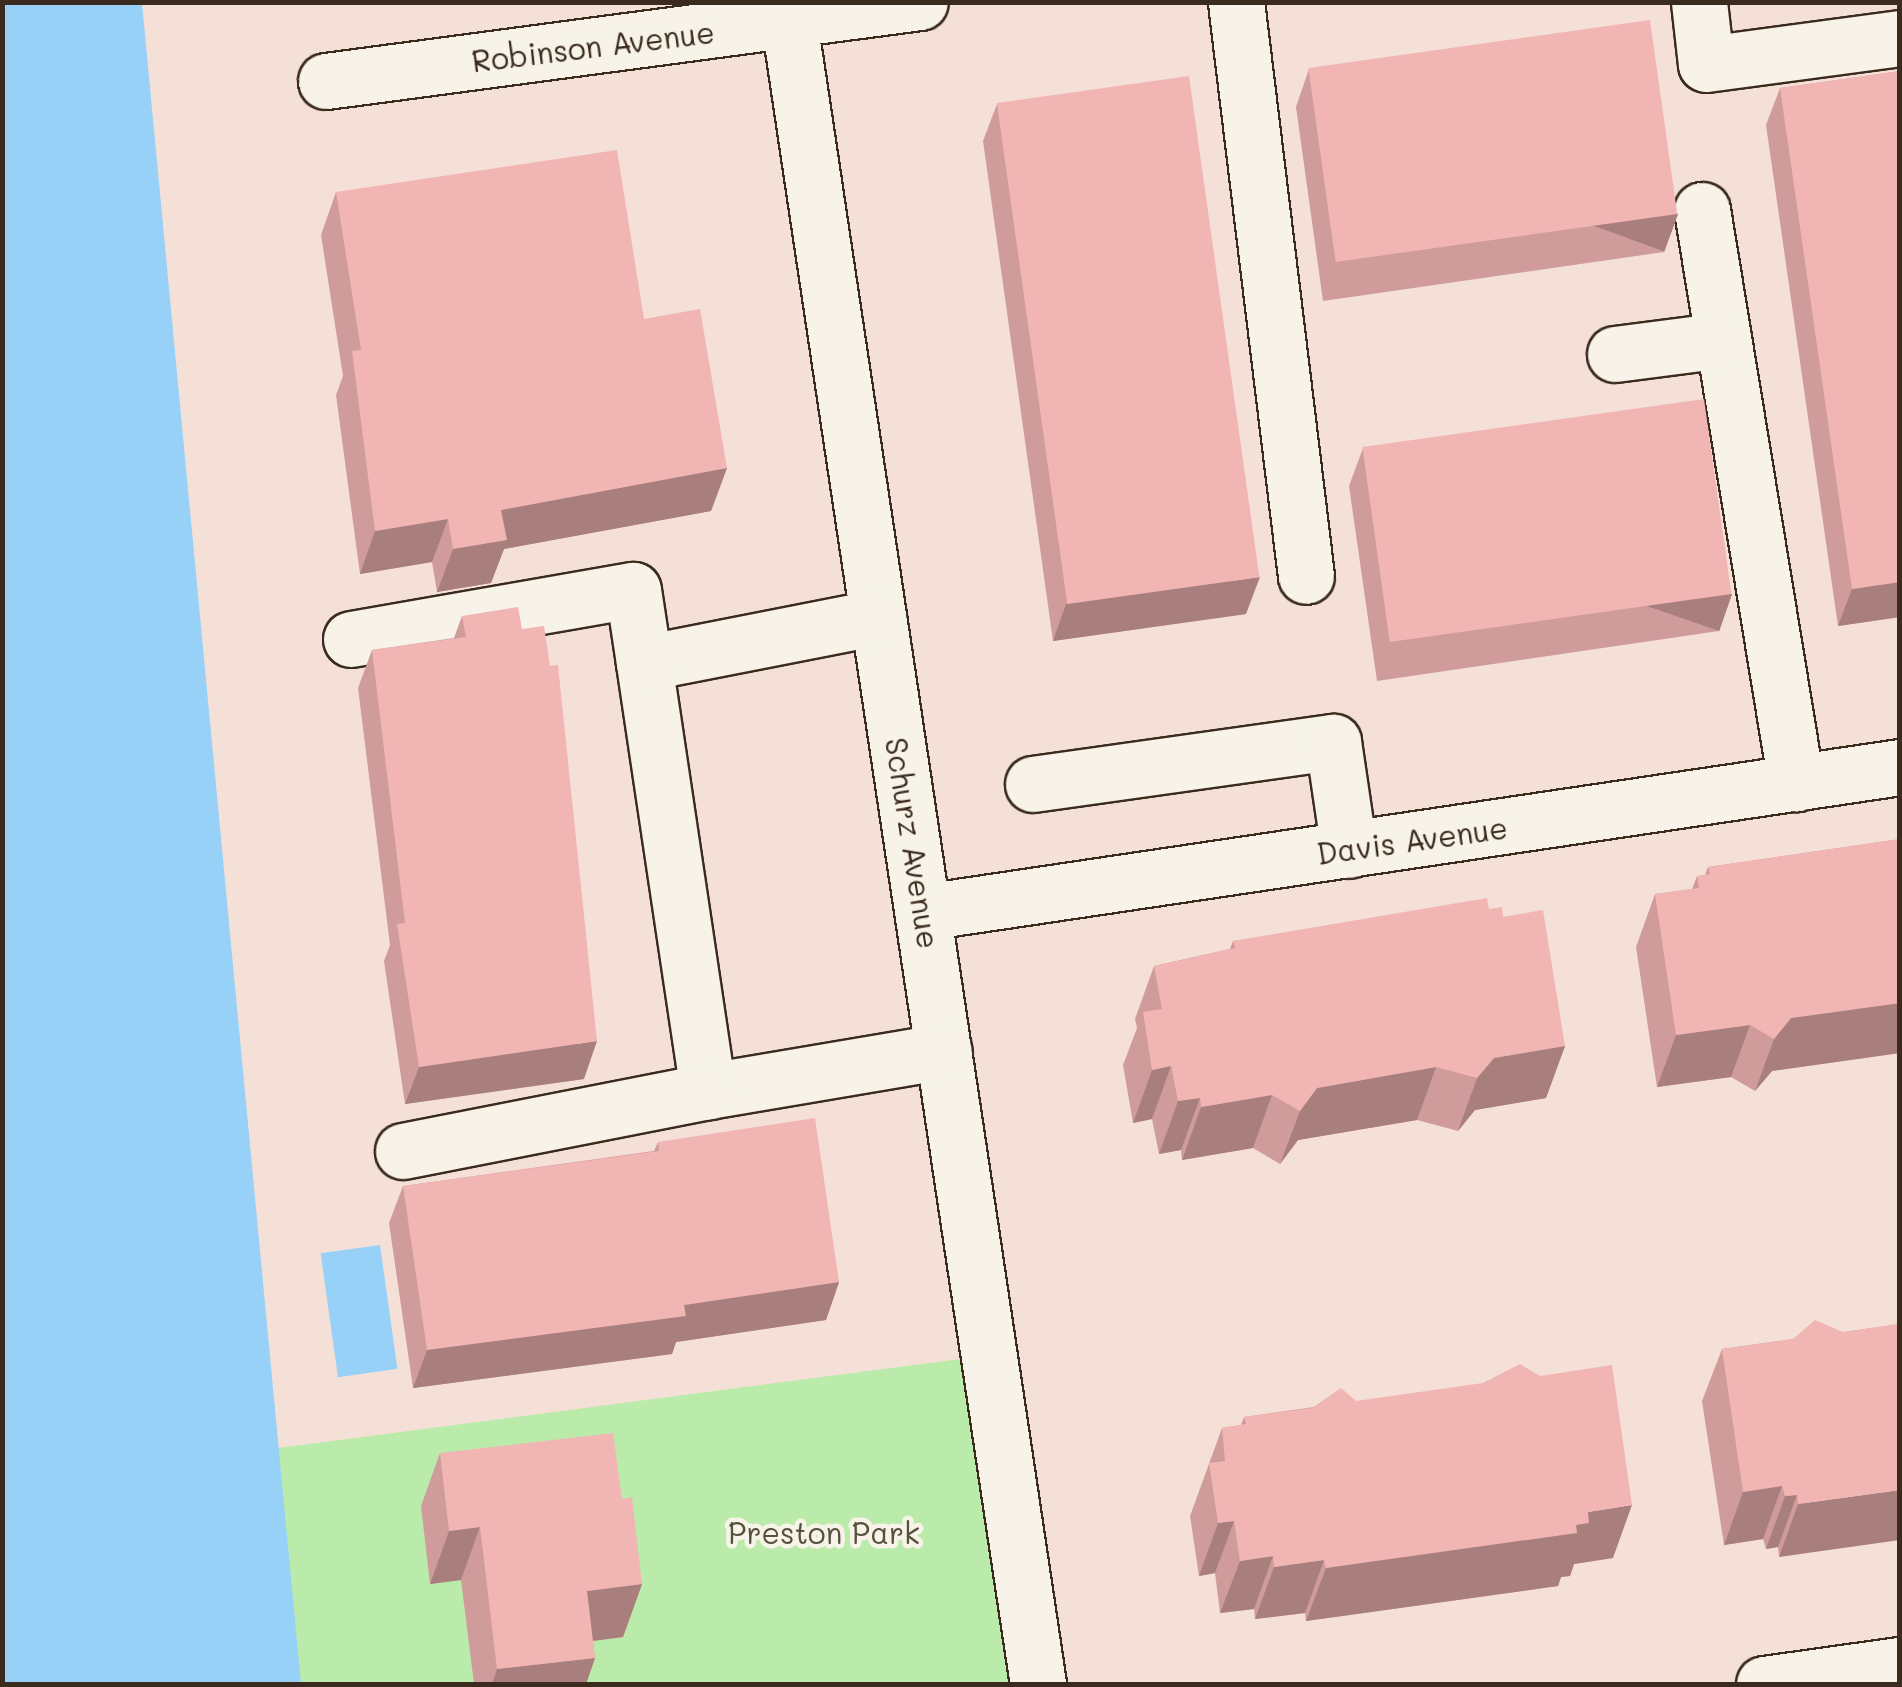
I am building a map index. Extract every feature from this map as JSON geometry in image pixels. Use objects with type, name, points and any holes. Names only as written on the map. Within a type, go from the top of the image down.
[{"type":"street","name":"Robinson Avenue","points":[[326,81],[788,12],[920,2]]},
{"type":"street","points":[[1236,2],[1306,576]]},
{"type":"street","points":[[1699,2],[1706,64],[1900,38]]},
{"type":"street","name":"Schurz Avenue","points":[[788,12],[1038,1684]]},
{"type":"street","points":[[1702,210],[1796,783]]},
{"type":"street","points":[[1615,354],[1723,340]]},
{"type":"street","points":[[351,640],[633,590],[708,1091]]},
{"type":"street","points":[[644,663],[878,617]]},
{"type":"street","points":[[1033,784],[1333,742],[1348,850]]},
{"type":"street","name":"Davis Avenue","points":[[924,912],[1900,767]]},
{"type":"street","points":[[403,1151],[708,1091],[944,1051]]},
{"type":"street","points":[[1764,1684],[1900,1665]]},
{"type":"green space","name":"Preston Park","points":[[968,1358],[1012,1684],[296,1684],[278,1448]]},
{"type":"water","points":[[3,2],[142,3],[301,1684],[3,1684]]},
{"type":"water","points":[[380,1245],[397,1369],[338,1377],[321,1253]]},
{"type":"building","points":[[1650,20],[1677,214],[1336,262],[1308,68]]},
{"type":"building","points":[[1900,71],[1900,582],[1852,589],[1780,88]]},
{"type":"building","points":[[1189,76],[1259,577],[1067,604],[997,103]]},
{"type":"building","points":[[617,150],[644,319],[700,309],[727,468],[501,510],[507,540],[453,549],[448,519],[375,531],[352,351],[361,350],[336,192]]},
{"type":"building","points":[[1704,399],[1731,594],[1390,642],[1362,447]]},
{"type":"building","points":[[518,607],[522,629],[544,626],[550,666],[558,665],[597,1041],[419,1067],[397,924],[405,923],[372,650],[466,637],[462,616]]},
{"type":"building","points":[[1900,839],[1900,1003],[1791,1018],[1774,1039],[1750,1025],[1676,1035],[1655,894],[1699,888],[1697,876],[1710,874],[1708,867]]},
{"type":"building","points":[[1487,898],[1489,909],[1502,907],[1503,917],[1543,910],[1565,1046],[1494,1058],[1477,1078],[1436,1067],[1317,1088],[1300,1111],[1272,1095],[1201,1107],[1200,1098],[1178,1101],[1171,1066],[1152,1070],[1143,1012],[1162,1009],[1154,966],[1235,948],[1233,941]]},
{"type":"building","points":[[815,1118],[839,1282],[684,1305],[686,1316],[427,1350],[403,1186],[659,1151],[658,1142]]},
{"type":"building","points":[[1815,1320],[1843,1332],[1900,1324],[1900,1490],[1798,1504],[1797,1495],[1785,1496],[1782,1486],[1743,1492],[1722,1349],[1793,1339]]},
{"type":"building","points":[[1520,1364],[1540,1376],[1612,1365],[1632,1505],[1588,1512],[1589,1523],[1576,1525],[1577,1533],[1326,1568],[1324,1560],[1274,1567],[1273,1556],[1240,1561],[1234,1521],[1218,1523],[1209,1463],[1225,1461],[1222,1428],[1246,1424],[1244,1417],[1312,1408],[1341,1388],[1356,1401],[1483,1383]]},
{"type":"building","points":[[613,1433],[622,1499],[632,1497],[642,1584],[587,1591],[595,1658],[497,1669],[480,1527],[449,1531],[440,1453]]}]
